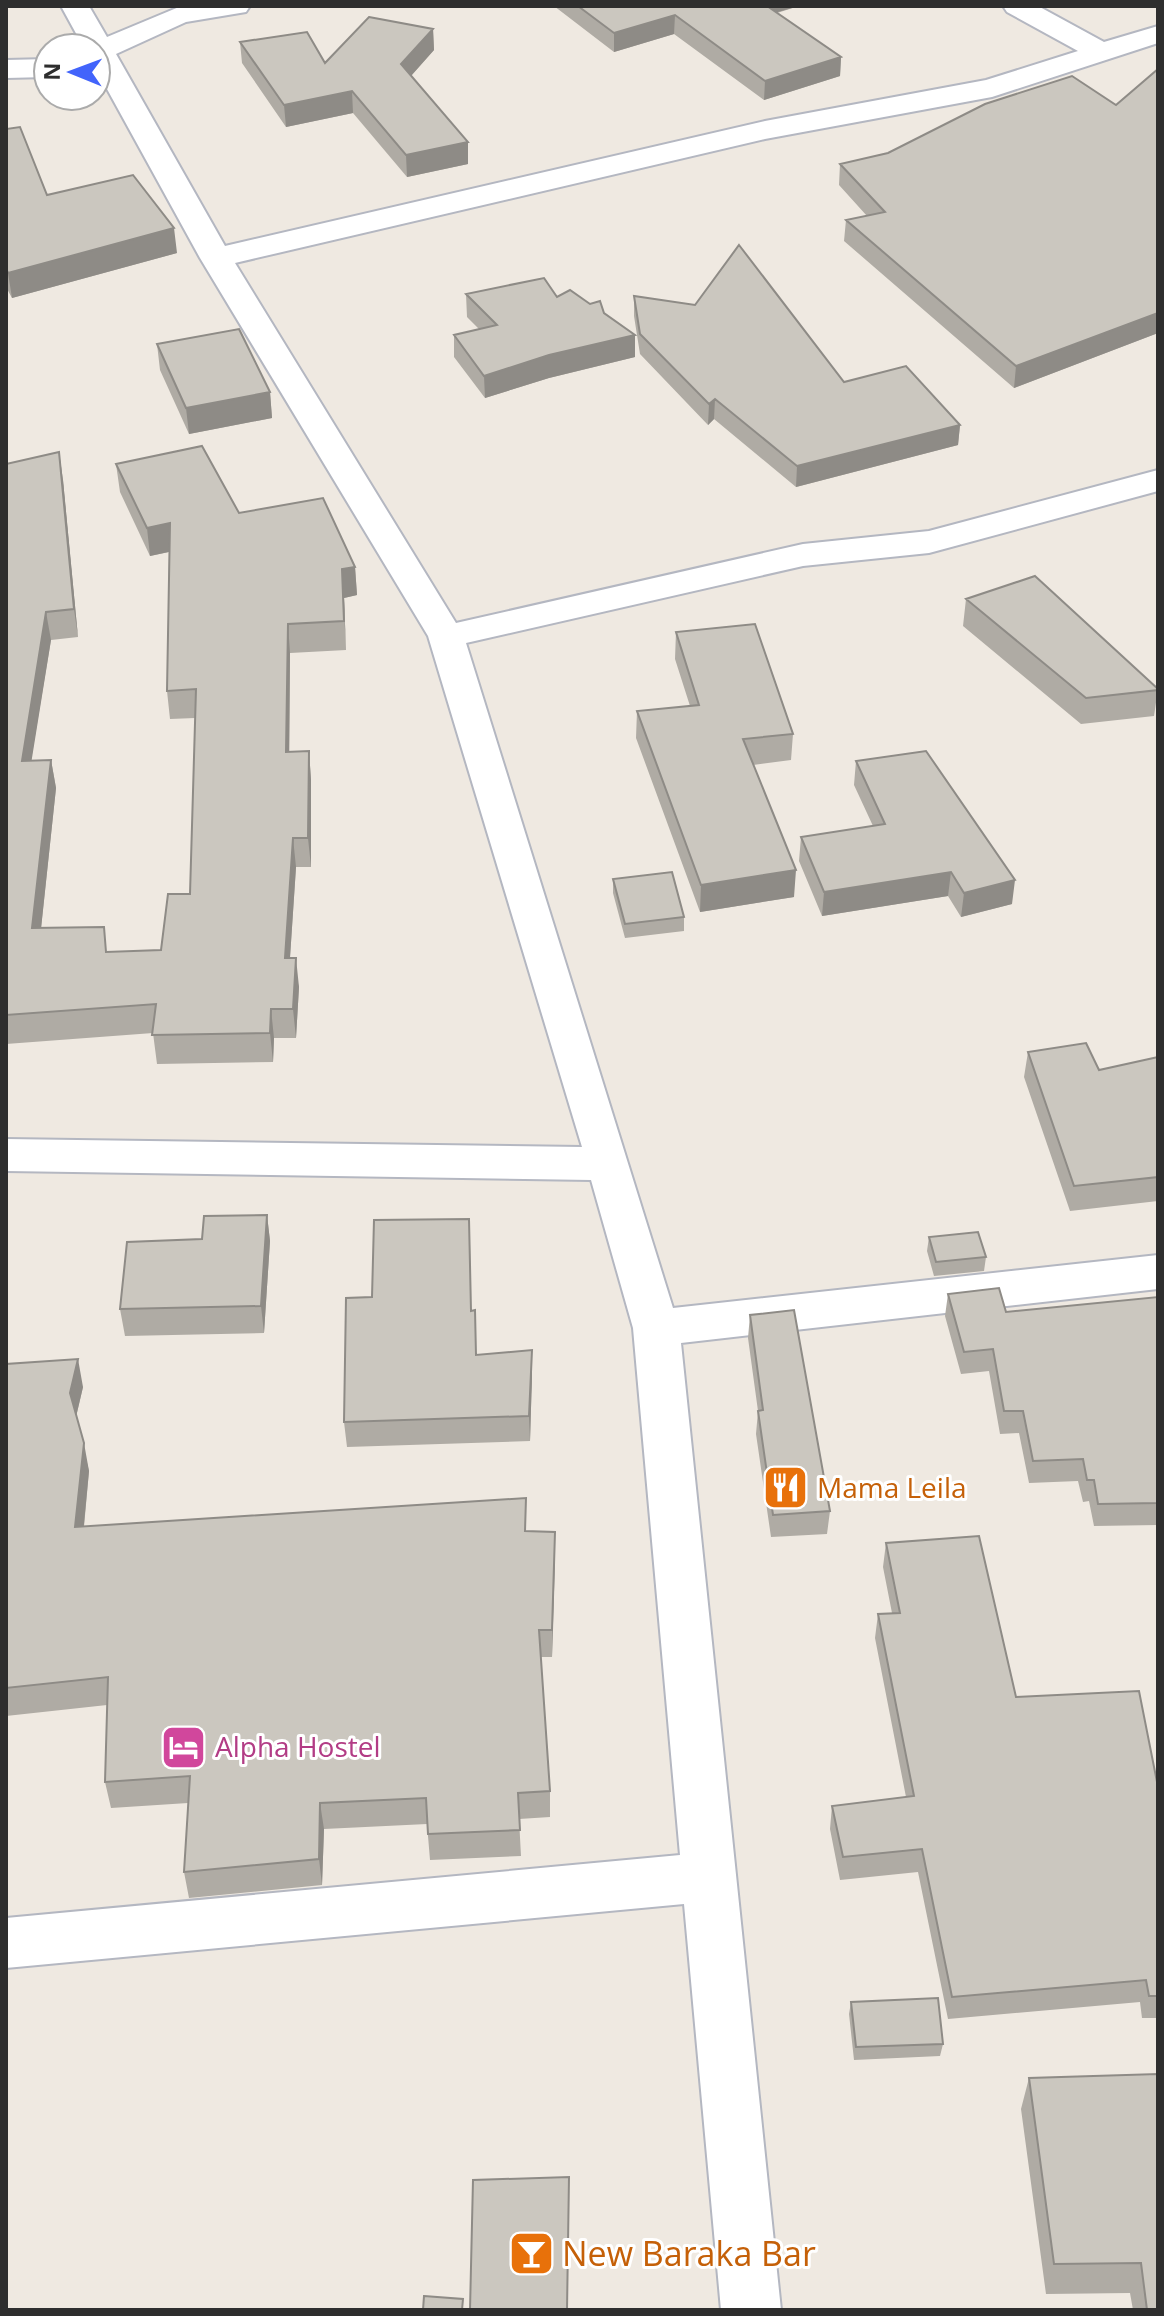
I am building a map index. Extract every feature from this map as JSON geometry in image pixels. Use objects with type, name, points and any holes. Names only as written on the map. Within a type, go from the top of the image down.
[{"type":"street","points":[[75,6],[87,32]]},
{"type":"street","points":[[112,55],[179,15],[236,6]]},
{"type":"street","points":[[1017,6],[1103,53]]},
{"type":"street","points":[[216,258],[765,130],[992,88],[1158,34]]},
{"type":"street","points":[[6,69],[32,68]]},
{"type":"street","points":[[112,80],[216,258],[446,636],[609,1164],[656,1328],[751,2310]]},
{"type":"street","points":[[446,636],[803,555],[929,542],[1158,480]]},
{"type":"street","points":[[6,1155],[609,1164]]},
{"type":"street","points":[[656,1328],[1158,1272]]},
{"type":"street","points":[[6,1943],[708,1877]]},
{"type":"building","points":[[578,6],[767,6],[841,57],[765,81],[675,15],[614,33]]},
{"type":"building","points":[[369,17],[433,29],[401,64],[468,142],[406,155],[352,91],[284,105],[240,42],[307,32],[325,63]]},
{"type":"building","points":[[1158,69],[1158,313],[1016,366],[846,220],[885,212],[840,164],[888,153],[985,104],[1072,76],[1116,105]]},
{"type":"building","points":[[20,127],[47,195],[133,175],[174,228],[8,273],[6,129]]},
{"type":"building","points":[[739,245],[844,382],[906,366],[960,425],[797,466],[715,399],[709,404],[640,334],[634,296],[695,305]]},
{"type":"building","points":[[544,278],[557,297],[570,290],[590,304],[600,301],[604,313],[635,335],[549,355],[484,376],[454,335],[497,325],[466,294]]},
{"type":"building","points":[[239,329],[270,392],[186,408],[157,344]]},
{"type":"building","points":[[202,446],[239,513],[323,498],[355,567],[342,569],[344,621],[288,624],[286,752],[309,751],[308,838],[293,838],[285,958],[296,958],[293,1009],[271,1009],[270,1033],[152,1035],[156,1004],[6,1015],[6,464],[59,452],[74,609],[46,612],[22,761],[51,760],[32,928],[104,927],[106,952],[161,950],[168,894],[190,894],[196,689],[167,691],[170,523],[147,528],[116,464]]},
{"type":"building","points":[[1035,576],[1158,690],[1086,698],[966,599]]},
{"type":"building","points":[[755,624],[793,734],[743,739],[796,870],[701,885],[637,711],[699,705],[676,632]]},
{"type":"building","points":[[926,751],[1015,880],[964,893],[951,872],[824,892],[801,837],[885,824],[856,761]]},
{"type":"building","points":[[672,872],[684,917],[625,924],[613,879]]},
{"type":"building","points":[[1086,1043],[1099,1070],[1158,1057],[1158,1177],[1074,1186],[1028,1052]]},
{"type":"building","points":[[267,1215],[261,1306],[120,1309],[127,1242],[202,1239],[204,1216]]},
{"type":"building","points":[[469,1219],[471,1311],[475,1310],[476,1355],[532,1350],[529,1416],[344,1422],[346,1298],[372,1297],[374,1220]]},
{"type":"building","points":[[978,1232],[986,1257],[936,1262],[929,1237]]},
{"type":"building","points":[[999,1288],[1006,1312],[1158,1297],[1158,1503],[1098,1504],[1094,1480],[1087,1480],[1083,1459],[1033,1461],[1023,1411],[1004,1411],[993,1349],[964,1352],[948,1294]]},
{"type":"building","points":[[794,1310],[830,1511],[773,1515],[758,1411],[763,1410],[750,1315]]},
{"type":"building","points":[[78,1359],[70,1393],[84,1443],[75,1527],[526,1498],[525,1531],[555,1532],[552,1630],[539,1630],[550,1791],[518,1793],[520,1830],[428,1834],[426,1798],[320,1803],[319,1859],[184,1872],[190,1776],[105,1782],[108,1677],[6,1688],[6,1364]]},
{"type":"building","points":[[979,1536],[1016,1697],[1139,1691],[1158,1787],[1158,1996],[1149,1996],[1146,1980],[952,1997],[922,1849],[843,1857],[832,1806],[914,1796],[878,1614],[900,1613],[886,1543]]},
{"type":"building","points":[[938,1998],[943,2044],[856,2047],[851,2002]]},
{"type":"building","points":[[1158,2074],[1158,2310],[1147,2310],[1141,2263],[1054,2264],[1029,2078]]},
{"type":"building","points":[[569,2177],[567,2310],[470,2310],[473,2180]]},
{"type":"building","points":[[424,2296],[463,2299],[462,2310],[423,2310]]},
{"type":"place","name":"Mama Leila","points":[[786,1488]]},
{"type":"place","name":"Alpha Hostel","points":[[184,1747]]},
{"type":"place","name":"New Baraka Bar","points":[[531,2254]]}]
